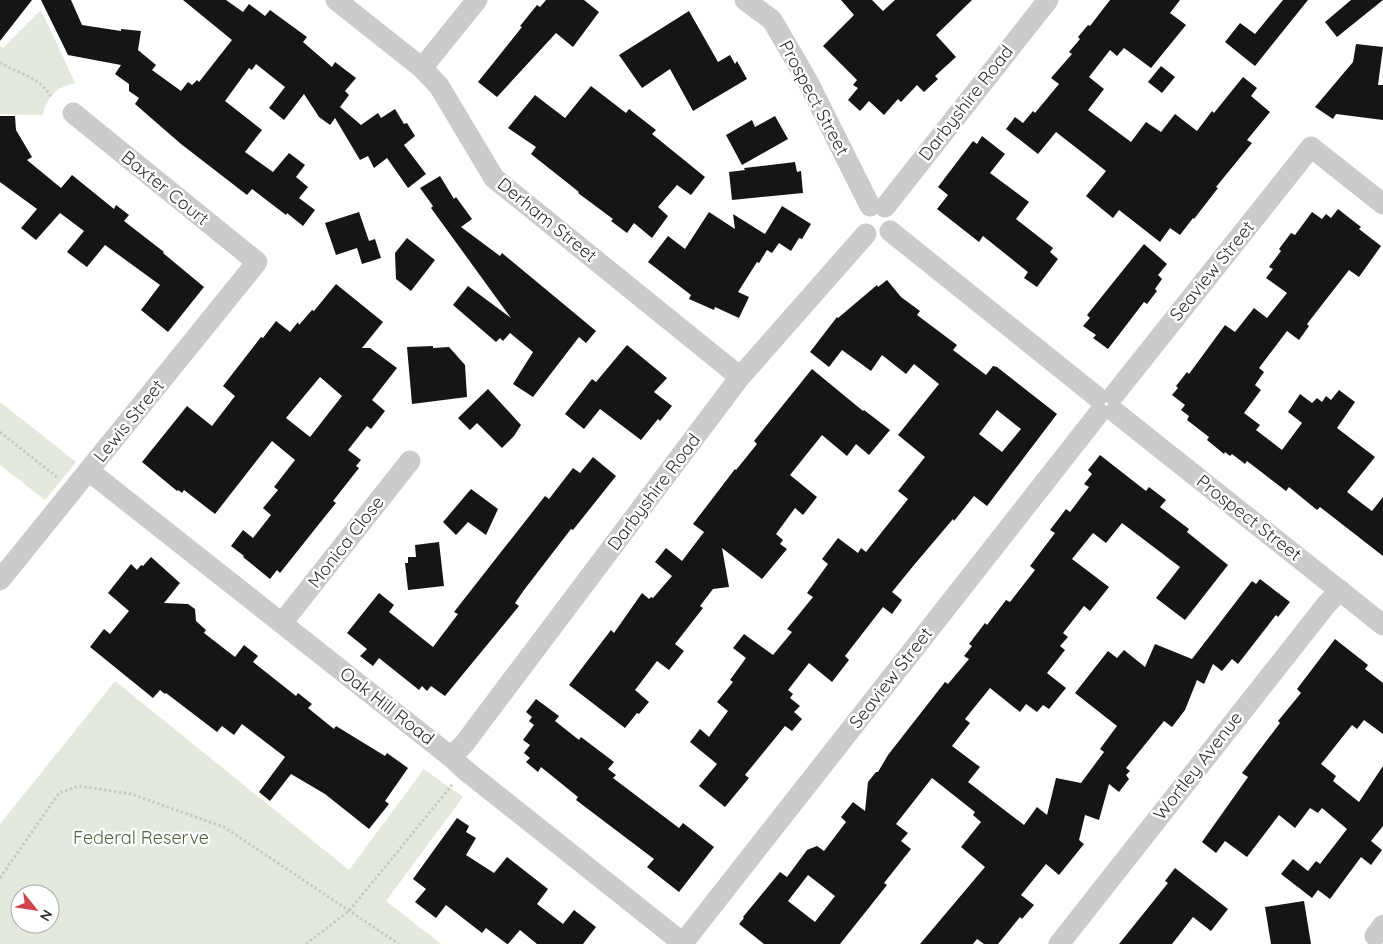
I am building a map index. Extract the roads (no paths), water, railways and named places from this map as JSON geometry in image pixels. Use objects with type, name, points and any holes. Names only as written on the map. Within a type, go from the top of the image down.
[{"type":"street","name":"Derham Street","points":[[336,0],[422,68],[439,86],[494,178],[740,376]]},
{"type":"street","points":[[422,68],[477,0]]},
{"type":"street","name":"Prospect Street","points":[[745,0],[772,20],[878,206]]},
{"type":"street","name":"Darbyshire Road","points":[[878,206],[1048,0]]},
{"type":"street","name":"Baxter Court","points":[[73,113],[257,262]]},
{"type":"street","name":"Seaview Street","points":[[684,944],[1106,404],[1311,147],[1383,204]]},
{"type":"street","points":[[878,206],[891,212],[894,222],[890,232],[876,238],[866,234],[860,221],[863,212],[878,206]]},
{"type":"street","name":"Prospect Street","points":[[890,232],[1383,624]]},
{"type":"street","name":"Darbyshire Road","points":[[458,763],[470,736],[740,376],[866,234]]},
{"type":"street","name":"Lewis Street","points":[[0,580],[257,262]]},
{"type":"street","name":"Monica Close","points":[[282,623],[410,462]]},
{"type":"street","name":"Oak Hill Road","points":[[88,471],[282,623],[684,944]]},
{"type":"street","name":"Wortley Avenue","points":[[1058,944],[1326,605],[1340,590]]},
{"type":"park label","name":"Federal Reserve","points":[[141,838]]}]
